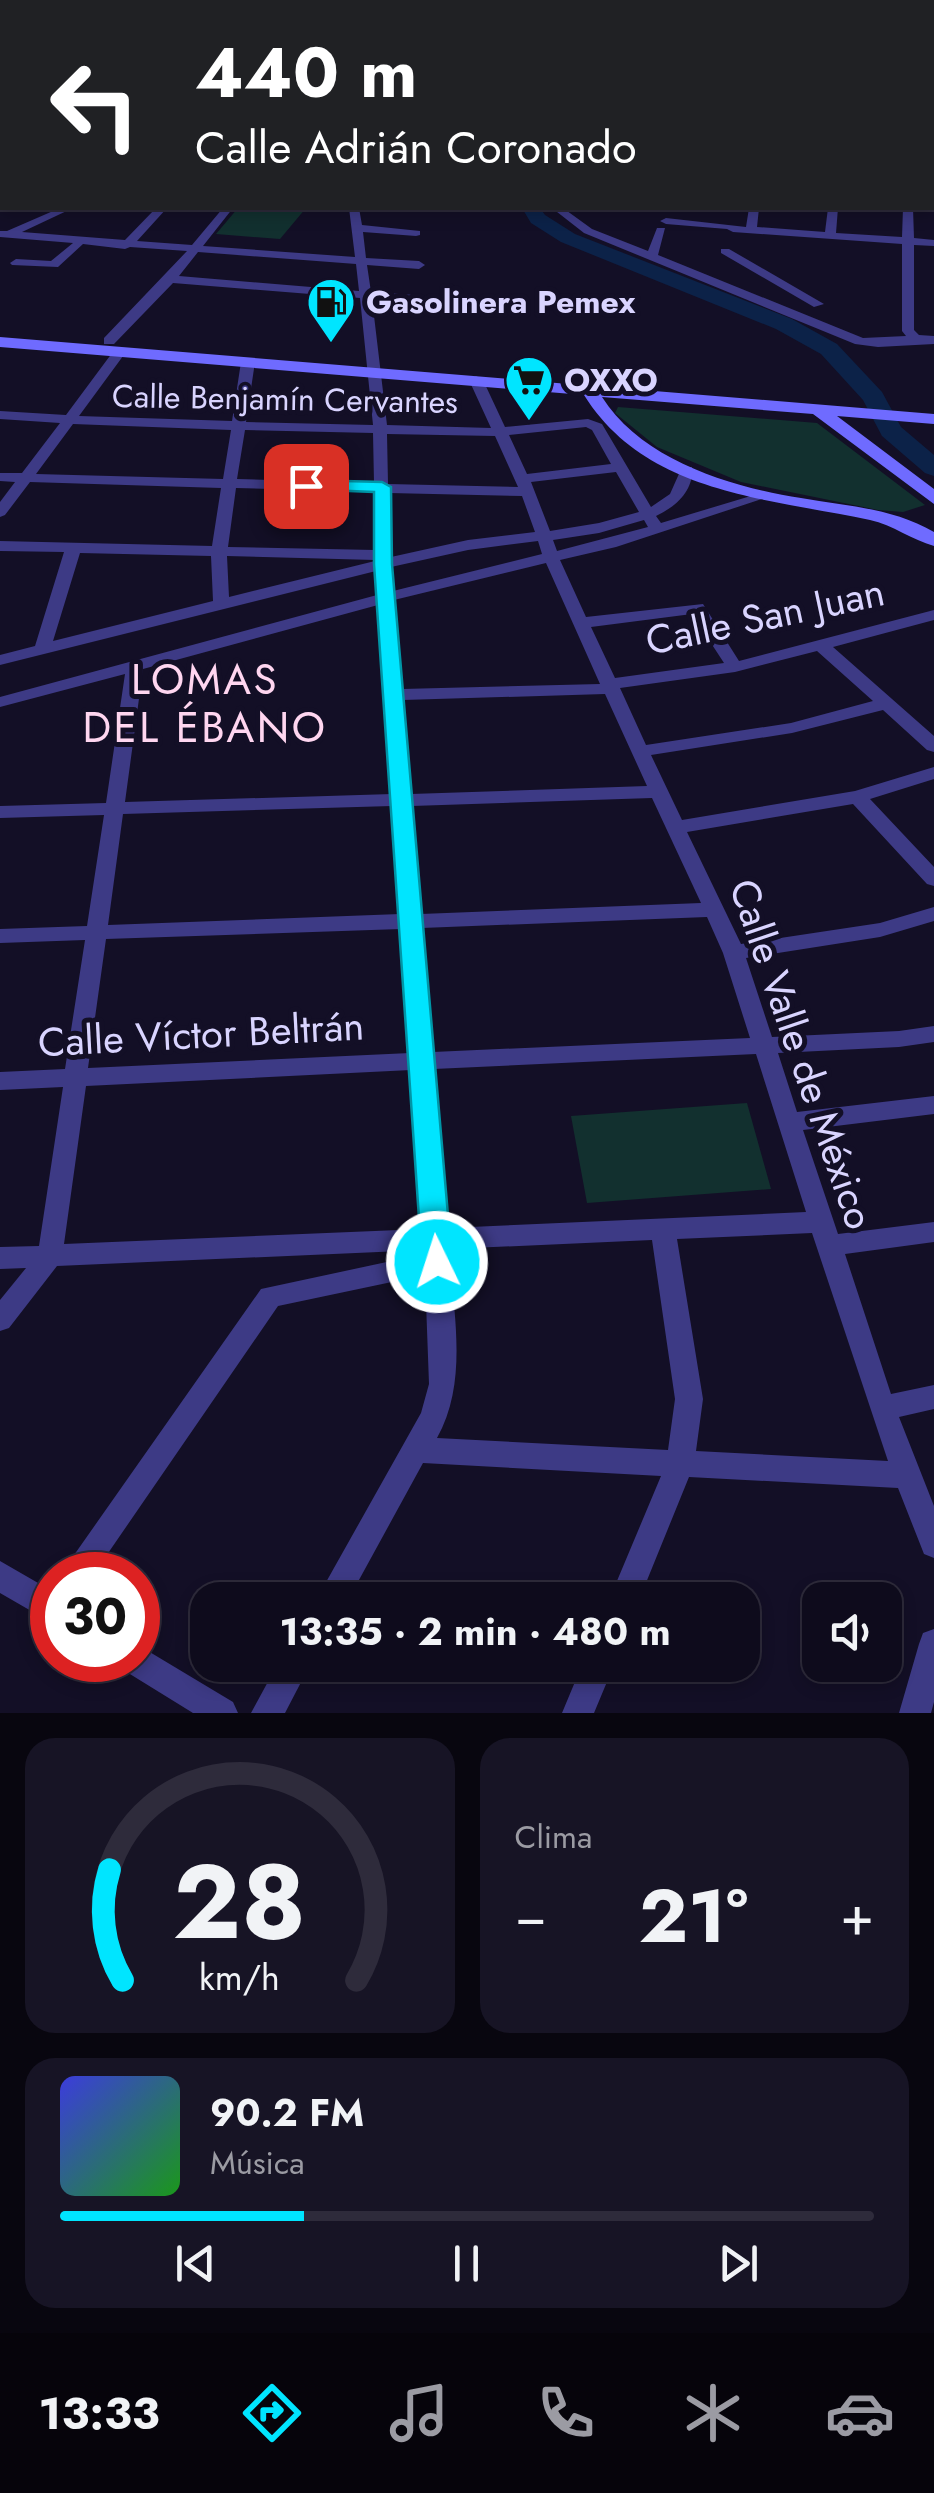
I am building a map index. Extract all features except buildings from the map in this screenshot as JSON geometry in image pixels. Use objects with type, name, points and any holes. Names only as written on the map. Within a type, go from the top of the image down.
[{"type":"main road","points":[[0,332],[248,362],[375,368],[476,380],[813,404],[934,498]]},
{"type":"main road","points":[[0,342],[114,346],[925,414]]},
{"type":"main road","points":[[588,389],[610,421],[628,438],[687,470],[764,496],[896,520],[934,540]]},
{"type":"street","points":[[3,236],[63,210]]},
{"type":"street","points":[[42,238],[126,245],[160,210]]},
{"type":"street","points":[[0,512],[68,421],[114,346],[226,210]]},
{"type":"street","points":[[341,1582],[434,1417],[443,1384],[412,921],[382,560],[380,430],[354,210]]},
{"type":"street","points":[[560,210],[588,231],[860,341],[880,344],[910,336],[934,340]]},
{"type":"street","points":[[723,210],[733,227]]},
{"type":"street","points":[[752,230],[754,210]]},
{"type":"street","points":[[830,236],[833,210]]},
{"type":"street","points":[[908,210],[910,336]]},
{"type":"street","points":[[652,258],[664,226],[733,227],[934,244]]},
{"type":"street","points":[[717,284],[727,236],[733,227]]},
{"type":"street","points":[[358,228],[416,233]]},
{"type":"street","points":[[3,236],[418,268]]},
{"type":"street","points":[[16,263],[54,265],[78,244]]},
{"type":"street","points":[[725,251],[818,304]]},
{"type":"street","points":[[170,280],[414,299]]},
{"type":"street","points":[[910,336],[934,352]]},
{"type":"street","points":[[222,605],[218,551],[248,362]]},
{"type":"street","name":"Calle Valle de México","points":[[476,380],[610,686],[734,953],[882,1408],[934,1544]]},
{"type":"street","name":"Calle Benjamín Cervantes","points":[[0,414],[68,421],[499,432],[588,423],[597,427],[621,467]]},
{"type":"street","points":[[0,477],[382,487],[525,486],[621,467],[658,530]]},
{"type":"street","points":[[0,702],[386,597],[548,548],[669,504],[682,492],[687,470]]},
{"type":"street","points":[[0,660],[222,605],[382,560],[447,549],[548,548],[658,530],[764,496]]},
{"type":"street","points":[[0,546],[382,560]]},
{"type":"street","points":[[42,650],[74,546]]},
{"type":"street","points":[[582,623],[696,608],[734,666]]},
{"type":"street","name":"Calle San Juan","points":[[394,695],[600,690],[623,681],[734,666],[934,615]]},
{"type":"street","points":[[915,620],[934,636]]},
{"type":"street","points":[[820,644],[934,746]]},
{"type":"street","points":[[0,1320],[50,1256],[135,665]]},
{"type":"street","points":[[642,752],[756,736],[888,703]]},
{"type":"street","points":[[677,827],[857,797],[934,773]]},
{"type":"street","points":[[0,812],[661,792]]},
{"type":"street","points":[[857,797],[934,879]]},
{"type":"street","points":[[0,936],[716,910]]},
{"type":"street","points":[[734,953],[880,930],[934,914]]},
{"type":"street","name":"Calle Víctor Beltrán","points":[[0,1081],[899,1040],[934,1034]]},
{"type":"street","points":[[790,1122],[934,1105]]},
{"type":"street","points":[[631,1582],[681,1462],[689,1399],[664,1228]]},
{"type":"street","points":[[0,1258],[436,1250],[664,1228],[824,1234],[934,1232]]},
{"type":"street","points":[[91,1552],[270,1297],[436,1250]]},
{"type":"street","points":[[882,1408],[934,1397]]},
{"type":"street","points":[[416,1450],[906,1475]]},
{"type":"street","points":[[0,1576],[30,1594]]},
{"type":"street","points":[[916,1713],[934,1644]]},
{"type":"street","points":[[160,1675],[222,1713]]},
{"type":"street","points":[[266,1713],[284,1682]]},
{"type":"street","points":[[578,1713],[591,1682]]},
{"type":"green space","points":[[236,210],[304,210],[280,239],[216,234]]},
{"type":"green space","points":[[618,407],[817,423],[925,505],[903,512],[878,510],[741,482],[657,447],[615,413]]},
{"type":"green space","points":[[747,1103],[771,1189],[587,1203],[571,1116]]},
{"type":"waterway","points":[[532,210],[538,219],[568,238],[784,324],[829,349],[874,397],[891,431],[934,468]]},
{"type":"place","name":"Gasolinera Pemex","points":[[331,344]]},
{"type":"place","name":"OXXO","points":[[529,422]]},
{"type":"district","name":"LOMAS DEL ÉBANO","points":[[205,703]]},
{"type":"route","points":[[306,486],[382,487],[383,564],[437,1262]]}]
